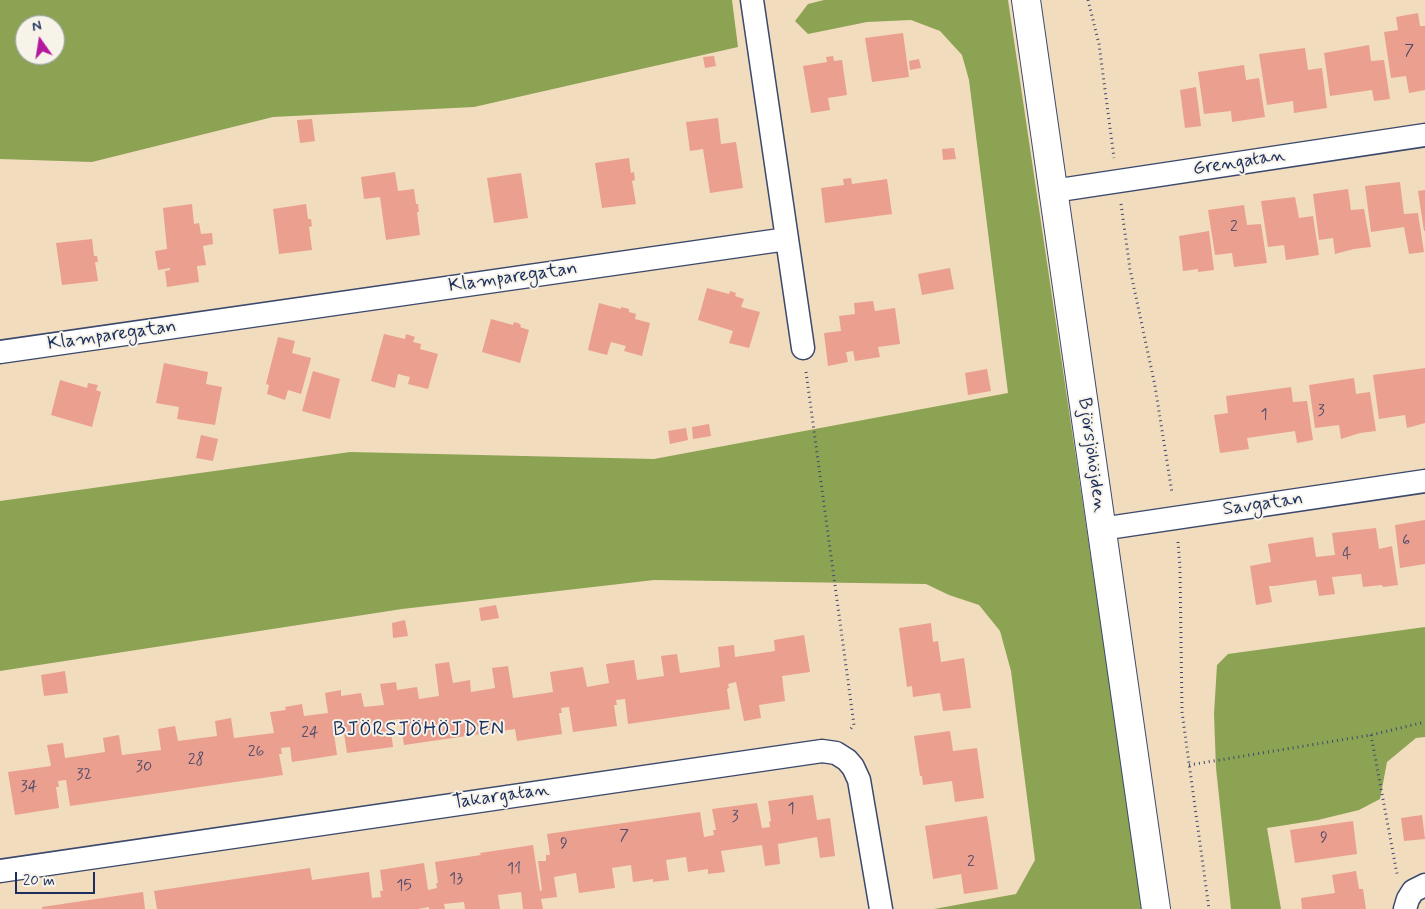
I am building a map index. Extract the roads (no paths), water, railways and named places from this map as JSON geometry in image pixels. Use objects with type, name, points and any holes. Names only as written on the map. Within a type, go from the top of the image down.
[{"type":"street","points":[[752,0],[803,348]]},
{"type":"street","name":"Björsjöhöjden","points":[[1026,0],[1156,909]]},
{"type":"street","name":"Grengatan","points":[[1053,191],[1425,135]]},
{"type":"street","name":"Klamparegatan","points":[[0,352],[787,239]]},
{"type":"street","name":"Savgatan","points":[[1101,529],[1425,481]]},
{"type":"street","name":"Takargatan","points":[[0,870],[822,751],[836,753],[847,760],[854,767],[859,780],[881,909]]},
{"type":"district","name":"BJÖRSJÖHÖJDEN","points":[[419,731]]}]
